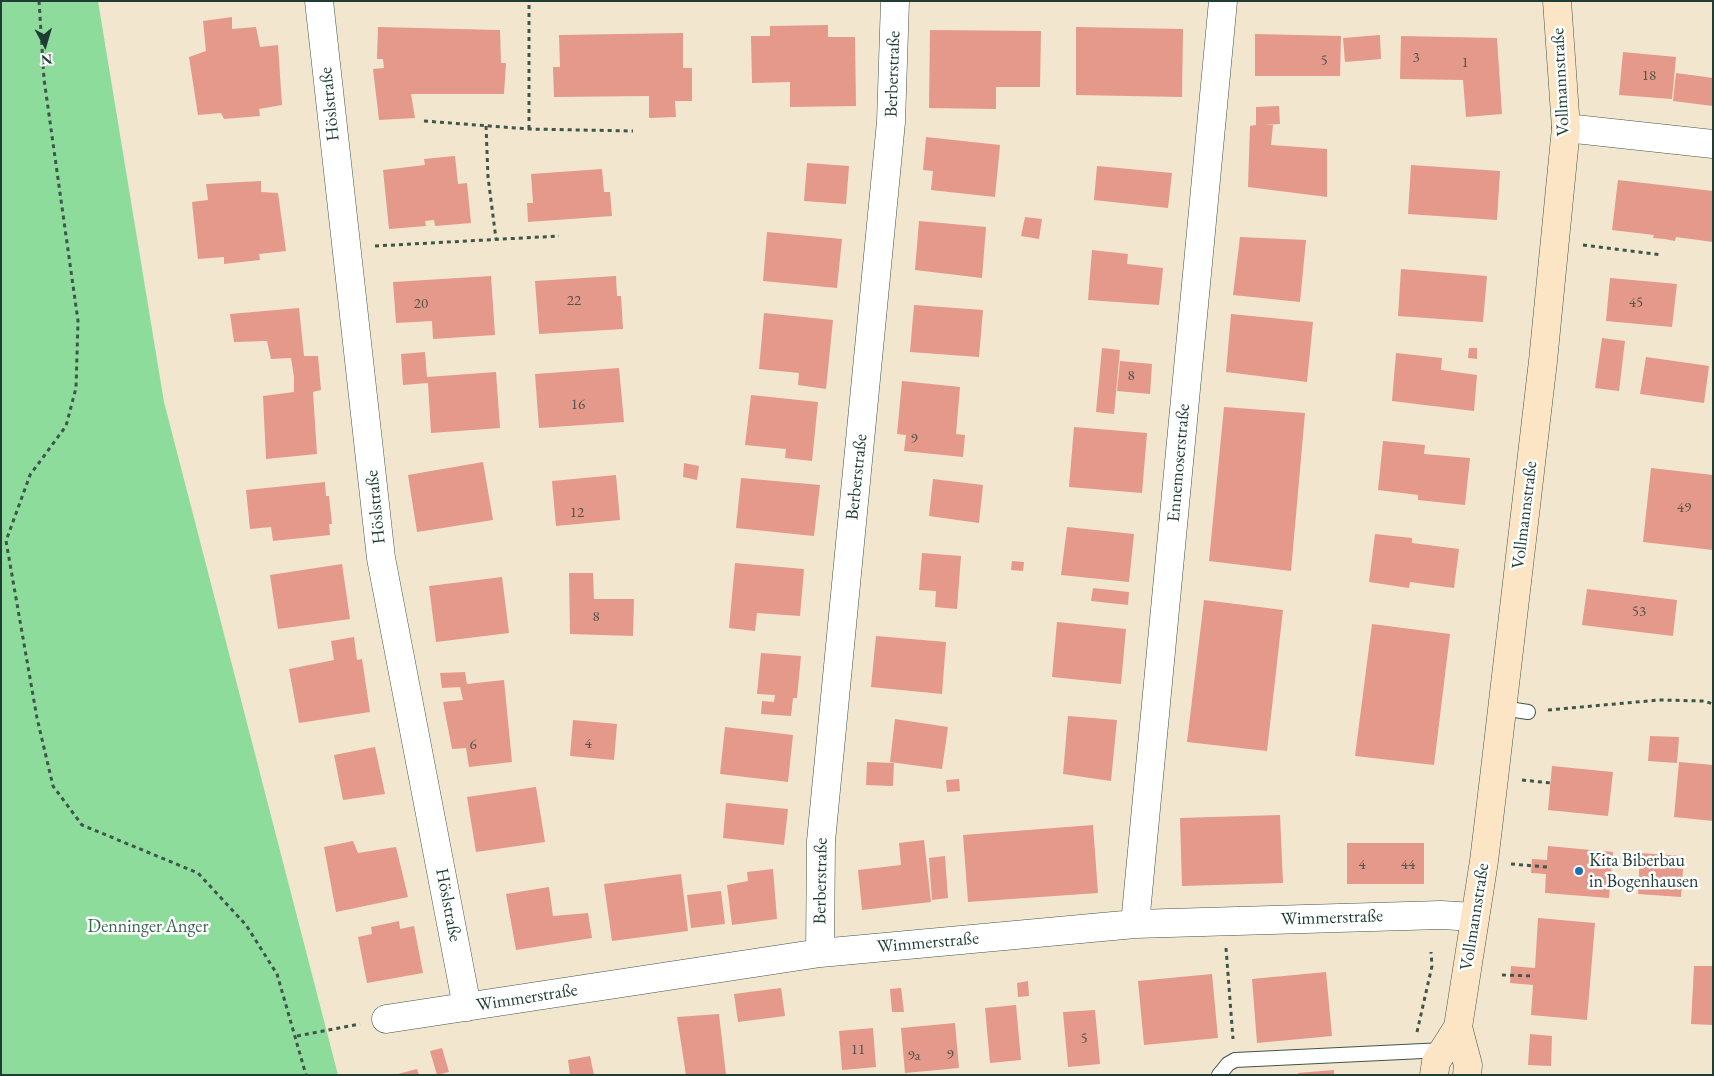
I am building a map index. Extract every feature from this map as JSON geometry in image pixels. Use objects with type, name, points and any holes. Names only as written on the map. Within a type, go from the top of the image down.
[{"type":"main road","name":"Vollmannstraße","points":[[1439,1063],[1458,1027],[1484,861],[1515,710],[1543,361],[1566,128],[1557,1]]},
{"type":"main road","name":"Vollmannstraße","points":[[1458,1027],[1468,1065],[1467,1075]]},
{"type":"street","name":"Höslstraße","points":[[319,1],[381,558],[467,1007]]},
{"type":"street","name":"Berberstraße","points":[[820,954],[821,841],[891,122],[895,1]]},
{"type":"street","name":"Ennemoserstraße","points":[[1135,924],[1223,1]]},
{"type":"street","points":[[1566,128],[1713,144]]},
{"type":"street","name":"Wimmerstraße","points":[[386,1019],[820,954],[1135,924],[1441,915],[1475,917]]},
{"type":"lane","points":[[1219,1075],[1228,1064],[1235,1060],[1413,1051],[1439,1063]]},
{"type":"path","points":[[39,1],[44,79],[78,321],[76,388],[66,426],[30,474],[6,541],[37,718],[53,786],[82,825],[198,873],[246,925],[277,974],[297,1036],[306,1075]]},
{"type":"path","points":[[529,1],[529,129]]},
{"type":"path","points":[[424,121],[529,129],[633,131]]},
{"type":"path","points":[[486,126],[488,177],[496,239]]},
{"type":"path","points":[[347,248],[559,236]]},
{"type":"path","points":[[1580,245],[1662,255]]},
{"type":"path","points":[[1515,710],[1659,700],[1704,701],[1713,704]]},
{"type":"path","points":[[1520,780],[1551,783]]},
{"type":"path","points":[[1511,864],[1547,867]]},
{"type":"path","points":[[1224,922],[1235,1060]]},
{"type":"path","points":[[1413,1051],[1432,966],[1431,952]]},
{"type":"path","points":[[1502,974],[1534,976]]},
{"type":"path","points":[[297,1036],[386,1019]]},
{"type":"green space","name":"Denninger Anger","points":[[1,1],[98,1],[164,402],[338,1075],[1,1075]]},
{"type":"building","points":[[232,17],[232,29],[256,27],[260,47],[278,45],[282,105],[259,109],[260,116],[224,119],[221,113],[198,115],[189,57],[206,51],[203,21]]},
{"type":"building","points":[[828,25],[828,37],[855,37],[856,106],[790,107],[790,82],[752,83],[751,36],[770,36],[770,26]]},
{"type":"building","points":[[378,27],[500,30],[501,63],[506,63],[504,94],[411,94],[415,118],[379,120],[373,69],[384,68],[383,59],[377,59]]},
{"type":"building","points":[[1076,27],[1183,29],[1182,97],[1076,95]]},
{"type":"building","points":[[930,30],[1041,31],[1040,87],[996,87],[996,109],[929,108]]},
{"type":"building","points":[[683,33],[683,68],[692,68],[692,101],[675,101],[676,117],[649,118],[649,96],[554,97],[553,67],[560,67],[559,35]]},
{"type":"building","points":[[1255,34],[1341,36],[1340,76],[1255,76]]},
{"type":"building","points":[[1380,35],[1381,59],[1345,62],[1343,38]]},
{"type":"building","points":[[1401,36],[1497,38],[1502,114],[1466,117],[1463,80],[1400,79]]},
{"type":"building","points":[[1623,52],[1676,57],[1672,99],[1619,95]]},
{"type":"building","points":[[1676,73],[1713,78],[1713,106],[1673,101]]},
{"type":"building","points":[[1279,106],[1280,124],[1264,125],[1273,125],[1271,145],[1327,149],[1327,197],[1248,187],[1250,126],[1256,125],[1256,107]]},
{"type":"building","points":[[926,137],[1000,145],[995,197],[931,190],[933,171],[923,170]]},
{"type":"building","points":[[455,156],[458,184],[467,183],[471,223],[435,226],[434,220],[425,221],[426,226],[389,229],[383,170],[425,165],[424,159]]},
{"type":"building","points":[[807,163],[849,166],[846,204],[804,201]]},
{"type":"building","points":[[1411,165],[1500,171],[1497,220],[1408,214]]},
{"type":"building","points":[[1097,166],[1172,173],[1168,208],[1094,200]]},
{"type":"building","points":[[602,169],[604,192],[610,192],[612,216],[528,222],[527,203],[533,203],[531,174]]},
{"type":"building","points":[[1618,180],[1713,191],[1713,242],[1676,237],[1675,241],[1653,238],[1654,235],[1612,230]]},
{"type":"building","points":[[261,181],[261,192],[278,193],[286,251],[259,254],[260,260],[224,264],[224,257],[198,259],[192,202],[208,200],[206,184]]},
{"type":"building","points":[[1025,217],[1042,219],[1039,239],[1021,236]]},
{"type":"building","points":[[919,221],[986,227],[982,278],[915,270]]},
{"type":"building","points":[[767,232],[842,239],[837,288],[763,281]]},
{"type":"building","points":[[1240,237],[1306,240],[1300,302],[1233,295]]},
{"type":"building","points":[[1092,250],[1128,254],[1127,264],[1163,268],[1159,305],[1088,300]]},
{"type":"building","points":[[1401,269],[1487,276],[1483,322],[1398,316]]},
{"type":"building","points":[[491,276],[495,335],[433,339],[432,321],[396,323],[393,282]]},
{"type":"building","points":[[616,276],[617,296],[621,296],[623,329],[539,334],[535,281]]},
{"type":"building","points":[[1610,278],[1677,284],[1672,327],[1606,321]]},
{"type":"building","points":[[914,305],[983,310],[979,357],[910,352]]},
{"type":"building","points":[[299,308],[304,356],[318,356],[321,390],[313,392],[317,454],[266,459],[263,396],[294,392],[291,358],[271,359],[267,341],[234,342],[230,314]]},
{"type":"building","points":[[764,313],[833,320],[826,389],[798,385],[799,373],[759,369]]},
{"type":"building","points":[[1231,314],[1313,322],[1307,382],[1226,372]]},
{"type":"building","points":[[1602,338],[1625,341],[1619,391],[1595,388]]},
{"type":"building","points":[[1102,348],[1120,350],[1114,414],[1096,412]]},
{"type":"building","points":[[1469,348],[1477,348],[1477,359],[1468,358]]},
{"type":"building","points":[[425,352],[427,377],[496,372],[500,428],[431,433],[428,383],[403,385],[401,354]]},
{"type":"building","points":[[1396,353],[1442,358],[1441,370],[1477,375],[1474,411],[1392,401]]},
{"type":"building","points":[[1646,357],[1709,366],[1704,403],[1640,394]]},
{"type":"building","points":[[1120,361],[1152,364],[1150,394],[1117,391]]},
{"type":"building","points":[[619,368],[624,422],[539,428],[535,374]]},
{"type":"building","points":[[902,381],[960,387],[956,434],[965,435],[963,457],[904,451],[906,435],[897,434]]},
{"type":"building","points":[[751,395],[818,402],[812,461],[785,458],[786,449],[745,445]]},
{"type":"building","points":[[1224,407],[1305,413],[1291,571],[1209,561]]},
{"type":"building","points":[[1074,427],[1147,433],[1142,493],[1069,487]]},
{"type":"building","points":[[1383,441],[1425,445],[1424,454],[1470,458],[1465,505],[1418,500],[1418,495],[1378,490]]},
{"type":"building","points":[[483,462],[493,520],[417,532],[408,475]]},
{"type":"building","points":[[684,463],[699,466],[697,480],[683,477]]},
{"type":"building","points":[[1651,468],[1713,475],[1713,550],[1643,542]]},
{"type":"building","points":[[616,475],[620,520],[556,526],[552,481]]},
{"type":"building","points":[[741,478],[820,485],[814,536],[736,528]]},
{"type":"building","points":[[933,479],[983,485],[979,523],[929,516]]},
{"type":"building","points":[[325,482],[326,496],[329,496],[332,524],[329,524],[330,535],[273,541],[271,527],[250,529],[246,490]]},
{"type":"building","points":[[1067,527],[1134,534],[1129,582],[1061,575]]},
{"type":"building","points":[[1375,534],[1412,538],[1412,543],[1459,549],[1454,588],[1410,582],[1409,588],[1369,582]]},
{"type":"building","points":[[922,553],[961,556],[957,609],[935,607],[936,591],[919,590]]},
{"type":"building","points":[[1012,561],[1024,562],[1023,571],[1011,570]]},
{"type":"building","points":[[735,563],[804,569],[800,616],[757,613],[755,631],[729,628]]},
{"type":"building","points":[[342,564],[350,619],[278,629],[270,575]]},
{"type":"building","points":[[569,573],[593,573],[594,599],[634,599],[633,636],[570,634]]},
{"type":"building","points":[[502,577],[509,633],[436,642],[429,586]]},
{"type":"building","points":[[1093,588],[1129,592],[1128,605],[1091,601]]},
{"type":"building","points":[[1587,589],[1677,600],[1673,636],[1582,625]]},
{"type":"building","points":[[1204,600],[1283,610],[1267,751],[1187,742]]},
{"type":"building","points":[[1057,622],[1126,629],[1121,684],[1052,677]]},
{"type":"building","points":[[1372,624],[1450,634],[1434,765],[1355,756]]},
{"type":"building","points":[[876,636],[946,642],[942,694],[871,687]]},
{"type":"building","points":[[354,637],[357,660],[362,659],[370,712],[299,723],[289,669],[334,660],[331,641]]},
{"type":"building","points":[[761,653],[801,656],[797,698],[793,698],[791,716],[761,714],[762,701],[774,702],[775,695],[757,694]]},
{"type":"building","points":[[465,672],[467,684],[504,680],[512,762],[469,767],[466,748],[452,749],[443,702],[463,700],[460,687],[442,688],[440,673]]},
{"type":"building","points":[[1068,716],[1117,720],[1111,781],[1063,774]]},
{"type":"building","points":[[895,719],[948,727],[942,769],[890,762]]},
{"type":"building","points":[[573,720],[617,724],[614,760],[570,756]]},
{"type":"building","points":[[725,727],[793,735],[788,782],[720,774]]},
{"type":"building","points":[[1650,736],[1679,737],[1677,763],[1648,761]]},
{"type":"building","points":[[375,747],[385,794],[343,800],[334,755]]},
{"type":"building","points":[[867,762],[894,763],[893,786],[866,785]]},
{"type":"building","points":[[1679,762],[1713,765],[1713,821],[1674,817]]},
{"type":"building","points":[[1552,766],[1613,772],[1608,816],[1548,810]]},
{"type":"building","points":[[959,779],[960,791],[947,792],[946,780]]},
{"type":"building","points":[[536,787],[545,842],[476,852],[467,797]]},
{"type":"building","points":[[726,803],[788,809],[784,845],[723,838]]},
{"type":"building","points":[[1280,815],[1283,883],[1182,886],[1180,818]]},
{"type":"building","points":[[1093,825],[1098,893],[968,902],[963,835]]},
{"type":"building","points":[[924,840],[931,902],[862,910],[858,870],[901,865],[899,843]]},
{"type":"building","points":[[353,841],[358,853],[396,847],[408,897],[336,912],[324,847]]},
{"type":"building","points":[[1347,843],[1424,843],[1424,884],[1347,884]]},
{"type":"building","name":"Kita Biberbau in Bogenhausen","points":[[1548,846],[1613,852],[1609,898],[1545,893],[1546,874],[1531,873],[1532,859],[1547,860]]},
{"type":"building","points":[[1640,853],[1684,856],[1681,897],[1638,894]]},
{"type":"building","points":[[945,856],[948,898],[932,900],[929,858]]},
{"type":"building","points":[[773,869],[777,919],[732,925],[727,885],[748,881],[747,872]]},
{"type":"building","points":[[681,874],[688,931],[612,941],[604,884]]},
{"type":"building","points":[[549,887],[553,916],[588,913],[592,938],[516,950],[506,894]]},
{"type":"building","points":[[721,891],[725,924],[691,928],[687,895]]},
{"type":"building","points":[[1538,918],[1595,923],[1587,1020],[1531,1015],[1533,985],[1510,983],[1511,966],[1535,968]]},
{"type":"building","points":[[399,921],[400,929],[414,926],[423,973],[367,983],[358,937],[372,934],[371,927]]},
{"type":"building","points":[[1694,966],[1713,966],[1713,1025],[1691,1024]]},
{"type":"building","points":[[1326,972],[1332,1036],[1257,1043],[1252,979]]},
{"type":"building","points":[[1212,974],[1218,1038],[1144,1045],[1138,981]]},
{"type":"building","points":[[1028,981],[1029,996],[1018,997],[1017,983]]},
{"type":"building","points":[[781,988],[785,1016],[738,1022],[734,994]]},
{"type":"building","points":[[901,988],[904,1012],[892,1012],[890,989]]},
{"type":"building","points":[[1016,1005],[1021,1060],[990,1063],[985,1008]]},
{"type":"building","points":[[1095,1010],[1100,1064],[1068,1067],[1063,1012]]},
{"type":"building","points":[[719,1014],[726,1075],[686,1075],[677,1017]]},
{"type":"building","points":[[955,1023],[959,1068],[905,1073],[901,1028]]},
{"type":"building","points":[[873,1028],[876,1067],[842,1070],[839,1031]]},
{"type":"building","points":[[1530,1034],[1552,1036],[1551,1066],[1528,1065]]},
{"type":"building","points":[[442,1048],[449,1072],[437,1075],[430,1051]]},
{"type":"building","points":[[590,1056],[594,1075],[570,1075],[568,1060]]},
{"type":"building","points":[[417,1069],[419,1075],[398,1075],[398,1074]]},
{"type":"building","points":[[1334,1070],[1334,1075],[1298,1075],[1298,1073]]},
{"type":"place","name":"Kita Biberbau in Bogenhausen","points":[[1579,871]]}]
